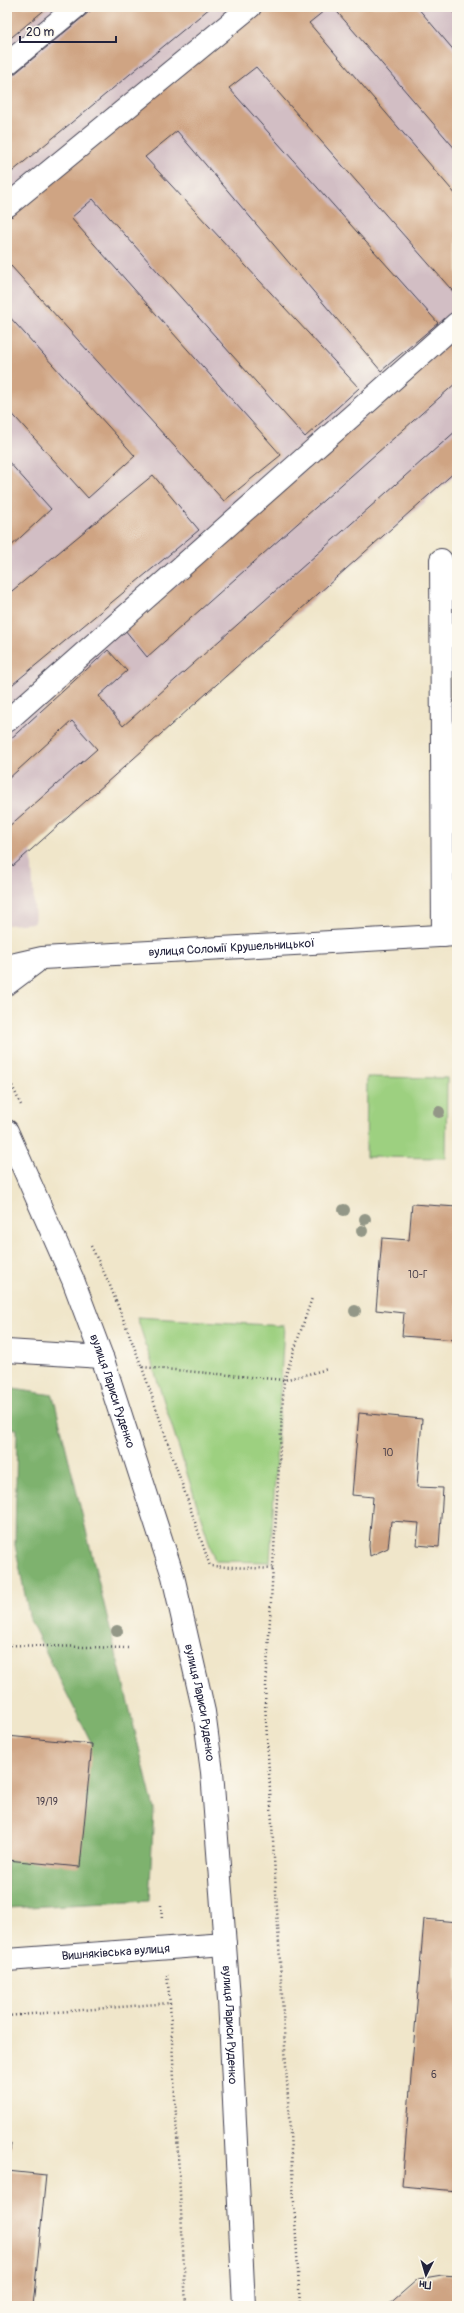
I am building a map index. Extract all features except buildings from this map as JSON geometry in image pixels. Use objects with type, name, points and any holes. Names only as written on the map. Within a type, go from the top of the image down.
[{"type":"street","points":[[7,64],[76,7]]},
{"type":"street","points":[[7,206],[250,7]]},
{"type":"street","points":[[7,720],[457,323]]},
{"type":"street","points":[[441,560],[450,935]]},
{"type":"street","name":"вулиця Соломії Крушельницької","points":[[7,966],[42,958],[450,935]]},
{"type":"street","points":[[7,984],[42,958]]},
{"type":"street","name":"вулиця Лариси Руденко","points":[[7,1131],[73,1280],[102,1357],[173,1576],[204,1712],[212,1772],[225,1944],[244,2306]]},
{"type":"street","points":[[7,1351],[102,1357]]},
{"type":"street","name":"Вишняківська вулиця","points":[[7,1960],[225,1944]]},
{"type":"path","points":[[109,1283],[142,1367],[210,1566],[274,1569]]},
{"type":"path","points":[[300,2306],[265,1703],[284,1380],[312,1298]]},
{"type":"path","points":[[142,1367],[284,1380],[328,1369]]},
{"type":"path","points":[[7,1645],[128,1648]]},
{"type":"path","points":[[7,2016],[170,2003],[186,2306]]},
{"type":"shaded area","points":[[7,7],[457,7],[457,474],[31,847],[35,923],[7,925]]},
{"type":"green space","points":[[367,1077],[447,1078],[446,1158],[366,1157]]},
{"type":"green space","points":[[137,1317],[284,1326],[270,1562],[215,1561]]},
{"type":"green space","points":[[7,1388],[53,1395],[154,1809],[149,1901],[7,1908],[7,1860],[92,1744],[30,1620],[15,1545],[17,1429],[7,1428]]}]
